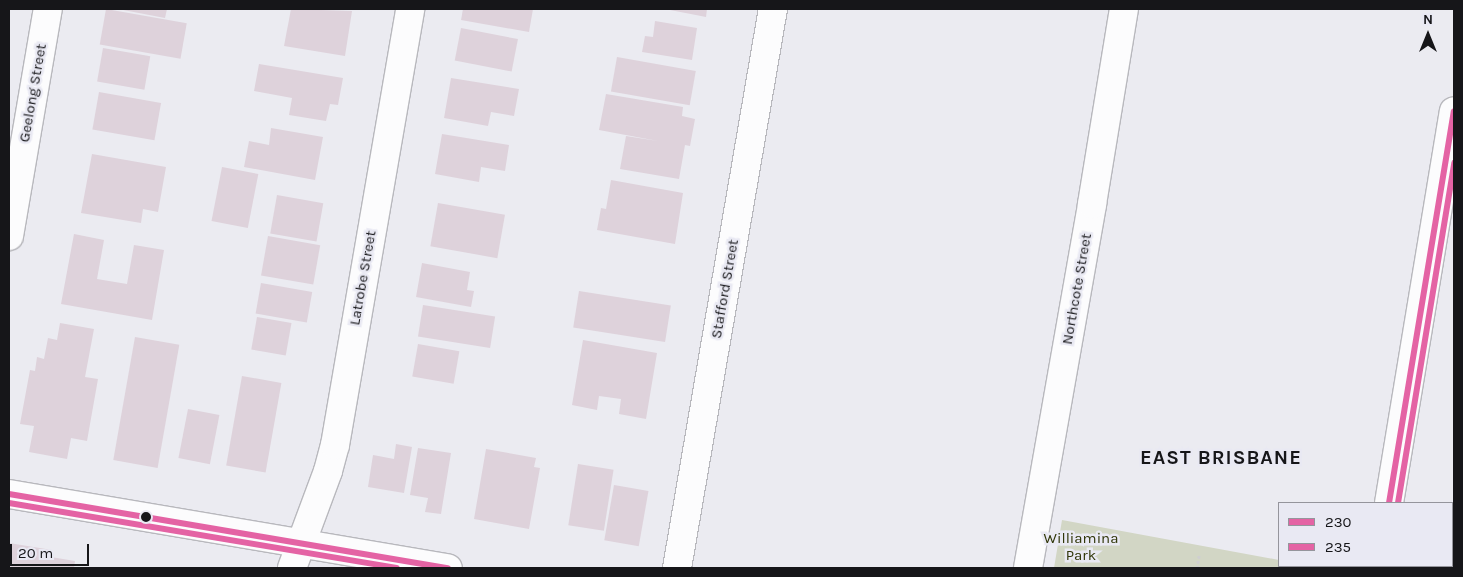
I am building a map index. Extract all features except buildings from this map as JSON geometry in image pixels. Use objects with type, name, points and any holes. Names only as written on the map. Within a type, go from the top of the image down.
[{"type":"street","name":"Geelong Street","points":[[9,236],[48,9]]},
{"type":"street","name":"Latrobe Street","points":[[296,556],[318,501],[335,445],[410,9]]},
{"type":"street","name":"Stafford Street","points":[[676,568],[773,9]]},
{"type":"street","name":"Northcote Street","points":[[1028,568],[1124,9]]},
{"type":"street","points":[[1389,502],[1454,111]]},
{"type":"street","points":[[9,494],[296,556],[448,568]]},
{"type":"path","points":[[1198,568],[1200,555]]},
{"type":"green space","name":"Williamina Park","points":[[1062,520],[1278,560],[1278,567],[1324,568],[1054,568]]},
{"type":"transit line","name":"230","points":[[1389,502],[1454,111]]},
{"type":"transit line","name":"235","points":[[1398,502],[1454,163]]},
{"type":"transit line","name":"230","points":[[9,494],[448,568]]},
{"type":"transit line","name":"235","points":[[9,503],[397,568]]},
{"type":"district","name":"EAST BRISBANE","points":[[1221,457]]}]
